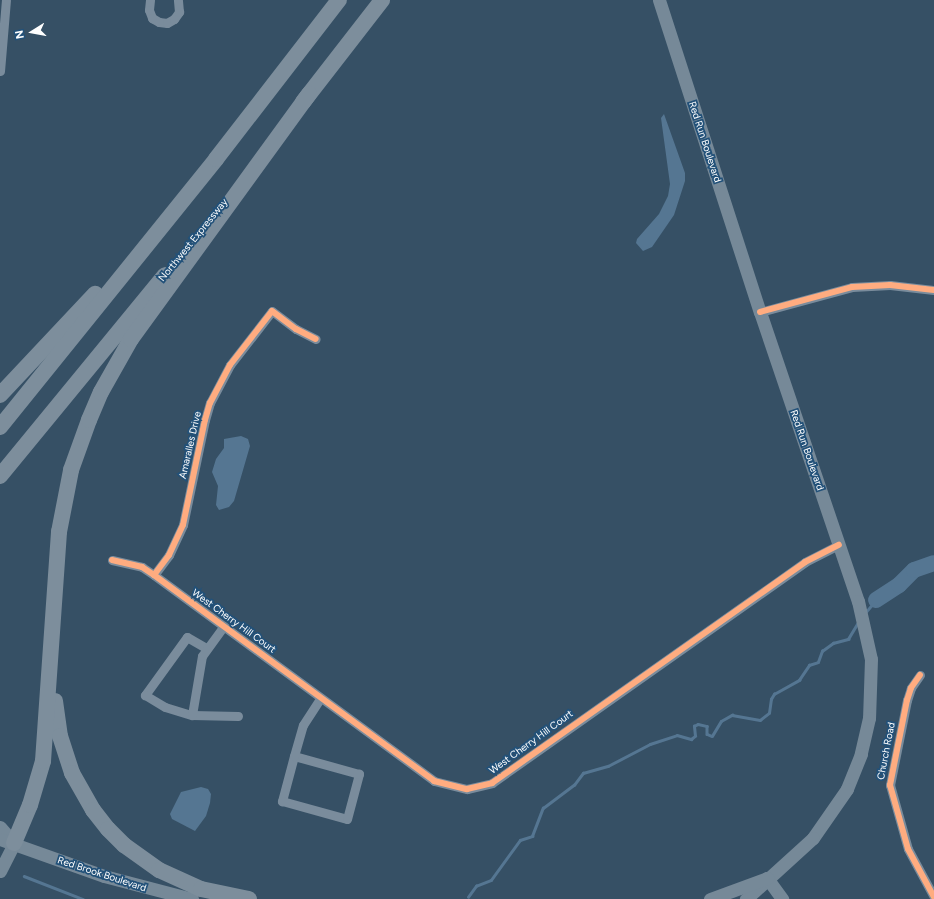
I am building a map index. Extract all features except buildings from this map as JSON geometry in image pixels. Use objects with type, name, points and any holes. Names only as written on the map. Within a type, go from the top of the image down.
[{"type":"highway","points":[[0,427],[216,159],[339,0]]},
{"type":"highway","name":"Northwest Expressway","points":[[0,476],[98,359],[382,0]]},
{"type":"highway","points":[[7,841],[30,805],[42,761],[52,636],[56,557],[64,502],[80,442],[101,392],[131,339],[309,94]]},
{"type":"highway","points":[[0,395],[83,308],[216,159]]},
{"type":"highway","points":[[52,636],[55,694],[60,736],[72,773],[93,810],[124,845],[160,870],[201,889],[249,899]]},
{"type":"main road","name":"Red Run Boulevard","points":[[659,0],[760,312],[858,601],[865,626],[871,659],[871,697],[865,737],[854,773],[839,802],[813,838],[767,878],[753,895],[746,899]]},
{"type":"main road","points":[[0,827],[7,841],[0,871]]},
{"type":"main road","name":"Red Brook Boulevard","points":[[7,841],[104,876],[192,899]]},
{"type":"main road","name":"Red Run Boulevard","points":[[710,899],[767,878]]},
{"type":"main road","points":[[767,878],[782,899]]},
{"type":"street","points":[[150,0],[149,10],[152,18],[159,22],[167,23],[174,19],[179,12],[178,0]]},
{"type":"street","points":[[0,71],[4,6]]},
{"type":"street","points":[[760,312],[852,287],[890,284],[934,290]]},
{"type":"street","name":"Amaralles Drive","points":[[154,575],[169,555],[179,536],[210,403],[230,365],[272,311],[296,330],[316,340]]},
{"type":"street","name":"West Cherry Hill Court","points":[[112,560],[142,567],[154,575],[320,699],[434,781],[467,789],[479,787],[505,774],[805,562],[839,545]]},
{"type":"street","points":[[192,715],[206,648],[224,626]]},
{"type":"street","points":[[206,648],[187,637],[145,694],[165,707],[192,715],[238,716]]},
{"type":"street","name":"Church Road","points":[[920,675],[911,688],[907,700],[890,785],[908,849],[934,897]]},
{"type":"street","points":[[294,756],[359,774],[347,818],[282,801],[294,756],[303,725],[320,699]]},
{"type":"water","points":[[664,114],[685,173],[685,181],[674,215],[652,247],[643,251],[636,243],[637,239],[659,214],[668,196],[670,184],[661,118]]},
{"type":"water","points":[[241,436],[248,439],[250,446],[234,501],[229,507],[219,510],[216,505],[218,486],[212,472],[216,459],[224,448],[224,439]]},
{"type":"water","points":[[201,787],[208,789],[211,794],[210,803],[206,816],[195,831],[172,819],[170,814],[181,792]]},
{"type":"waterway","points":[[876,600],[899,585],[914,570],[934,563]]},
{"type":"waterway","points":[[865,613],[876,600]]},
{"type":"waterway","points":[[468,897],[476,886],[491,880],[520,840],[532,836],[543,808],[574,785],[583,773],[608,766],[650,744],[677,735],[691,739],[695,736],[694,726],[698,724],[707,726],[707,734],[712,736],[721,721],[732,715],[760,720],[769,713],[771,699],[774,694],[799,680],[809,665],[818,662],[822,651],[833,643],[848,639],[859,621]]},
{"type":"waterway","points":[[24,876],[83,899]]},
{"type":"cycle path","points":[[760,312],[852,287],[890,285],[934,290]]},
{"type":"cycle path","points":[[154,575],[169,555],[183,525],[205,420],[210,403],[230,365],[272,311],[296,329],[316,339]]},
{"type":"cycle path","points":[[112,560],[142,567],[154,575],[434,781],[467,789],[492,783],[805,562],[839,545]]},
{"type":"cycle path","points":[[920,675],[911,688],[907,700],[890,785],[908,849],[934,897]]}]
